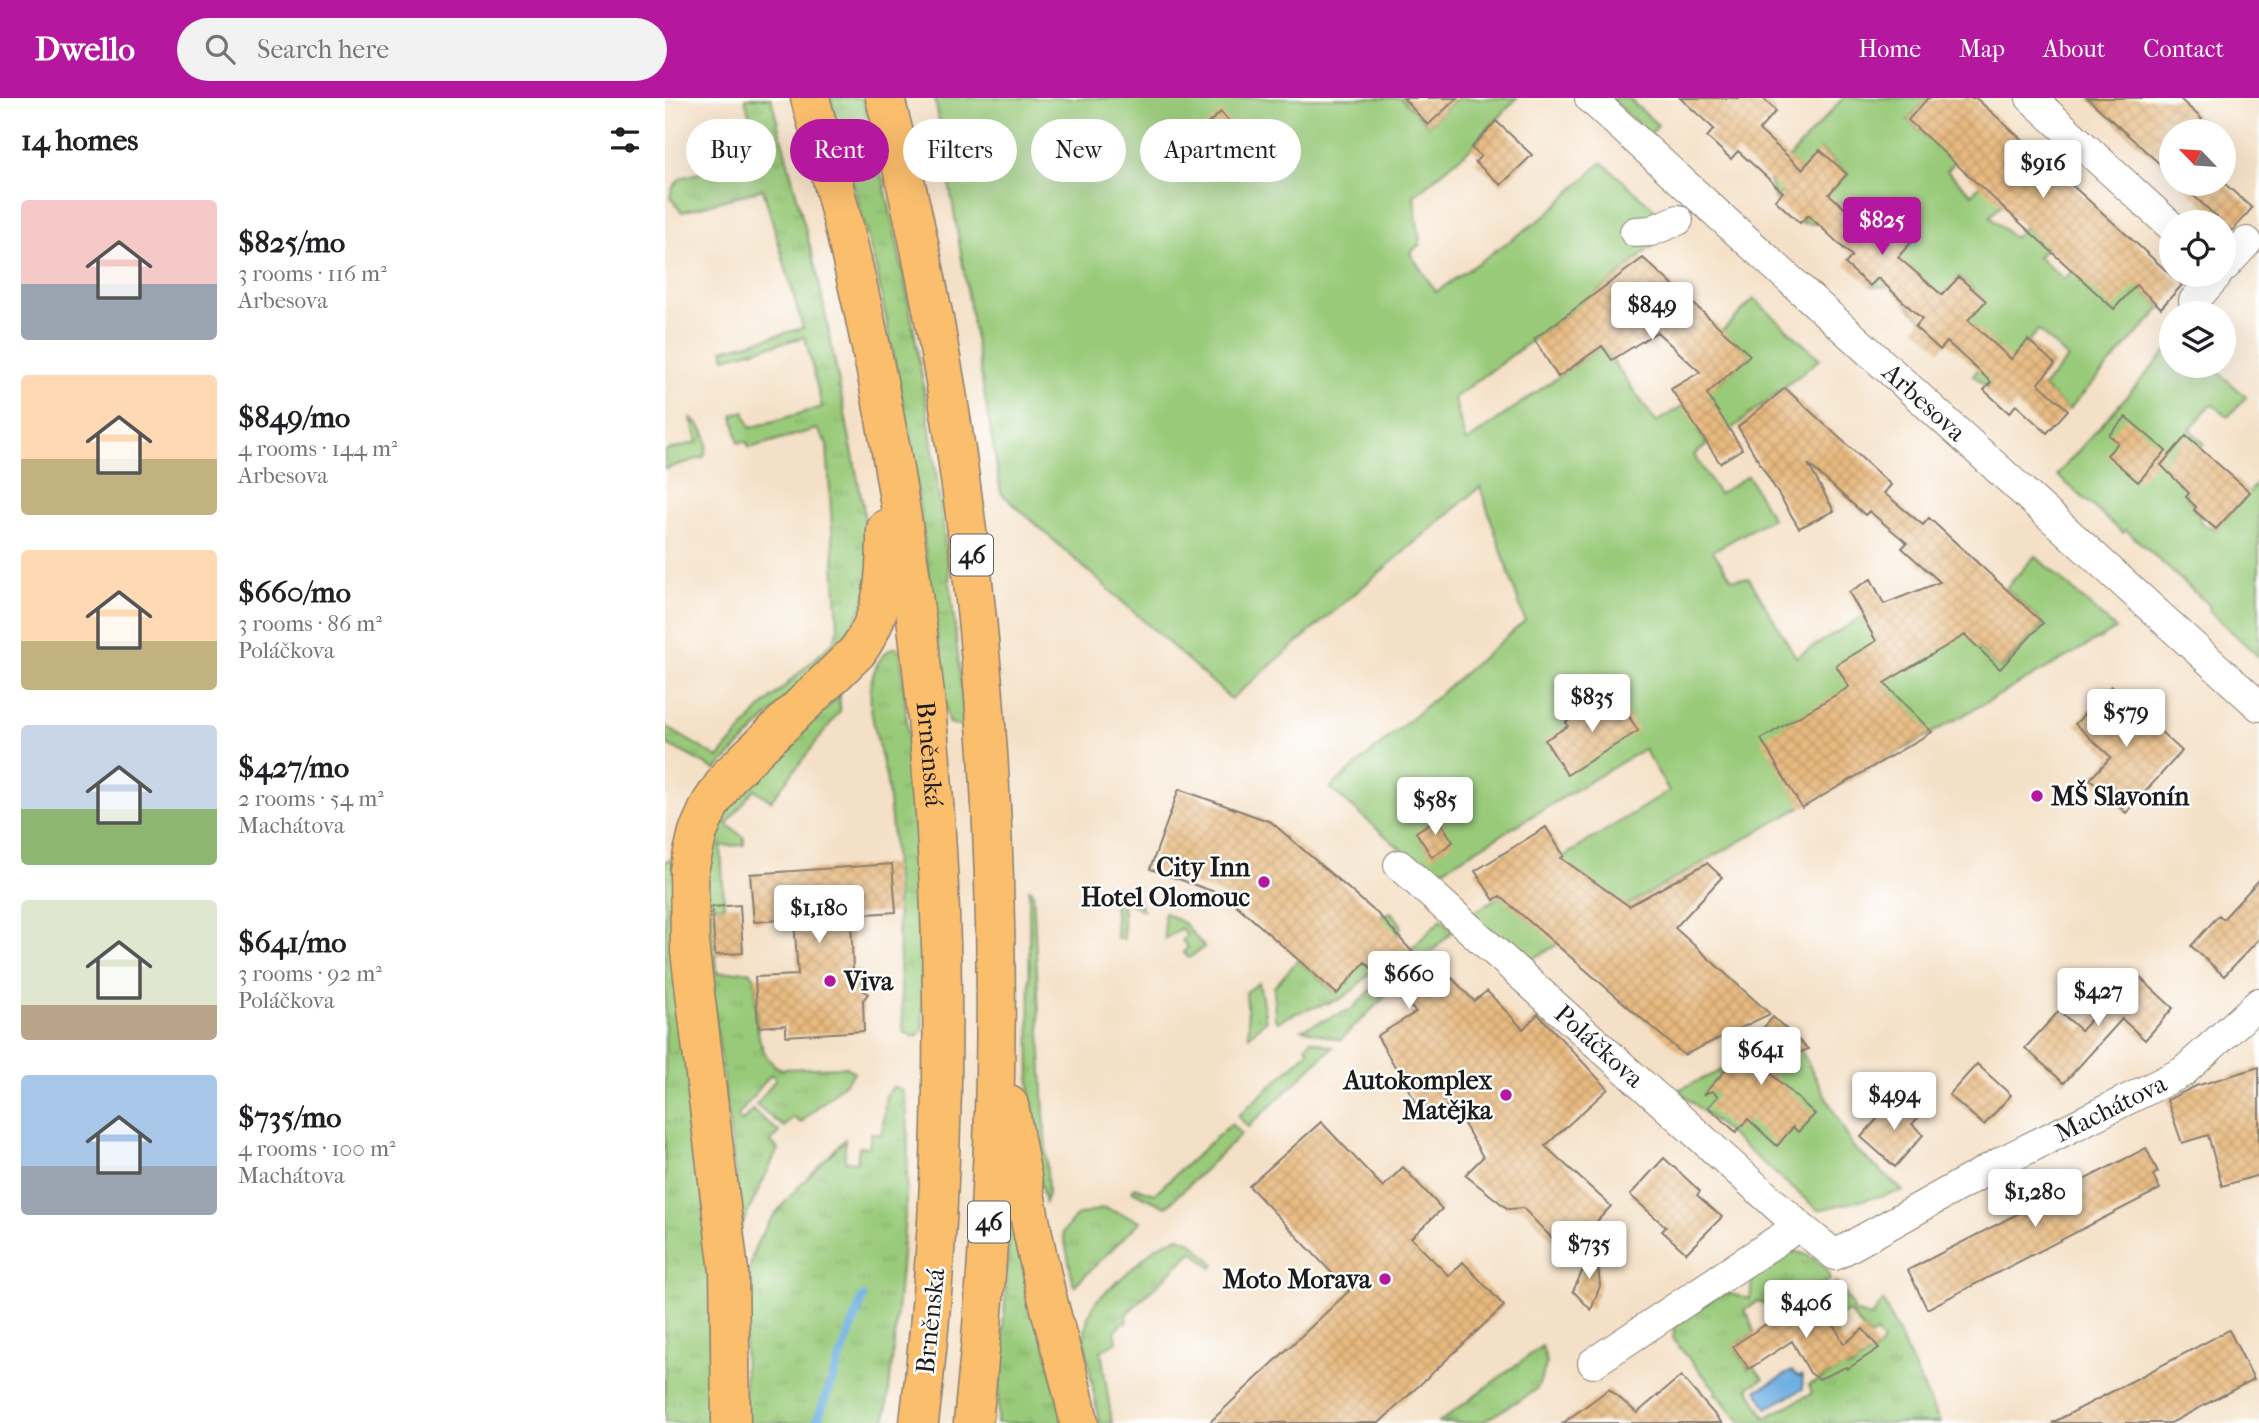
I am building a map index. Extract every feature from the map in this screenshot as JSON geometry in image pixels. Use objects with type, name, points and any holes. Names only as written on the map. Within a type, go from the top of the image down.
[{"type":"main road","name":"Brněnská","points":[[810,98],[843,219],[885,415],[922,657],[935,804],[943,964],[943,1107],[939,1238],[919,1423]]},
{"type":"main road","name":"Brněnská","points":[[885,98],[906,179],[945,371],[971,552],[993,824],[995,1020],[987,1258],[973,1423]]},
{"type":"main road","points":[[731,1423],[729,1271],[690,952],[689,870],[698,832],[710,805],[729,776],[857,652],[874,624],[885,581],[885,415]]},
{"type":"main road","points":[[995,1020],[1028,1211],[1053,1320],[1071,1376],[1079,1423]]},
{"type":"street","name":"Arbesova","points":[[1590,98],[2259,706]]},
{"type":"street","points":[[2031,98],[2159,214]]},
{"type":"street","points":[[1635,232],[1651,231],[1678,220]]},
{"type":"street","points":[[2236,254],[2247,242]]},
{"type":"street","points":[[2194,300],[2206,287]]},
{"type":"street","name":"Poláčkova","points":[[1399,865],[1799,1226]]},
{"type":"street","name":"Machátova","points":[[1799,1226],[1835,1255],[2003,1161],[2183,1072],[2259,1003]]},
{"type":"street","points":[[1594,1363],[1799,1226]]},
{"type":"green space","points":[[745,98],[771,98],[790,170],[790,182],[793,182],[818,277],[863,506],[872,582],[851,632],[716,770],[665,743],[665,726],[718,758],[759,710],[834,641],[838,628],[827,444],[817,429],[749,448],[747,442],[738,443],[733,415],[744,411],[750,428],[822,407],[805,337],[725,358],[723,350],[803,328],[763,189],[682,212],[670,197],[673,187],[686,177],[686,182],[776,182],[776,119],[750,119]]},
{"type":"green space","points":[[830,98],[863,98],[868,119],[836,119]]},
{"type":"green space","points":[[935,98],[1401,98],[1428,125],[1457,98],[1517,98],[1471,148],[1414,196],[1420,244],[1410,253],[1436,292],[1545,216],[1602,162],[1674,227],[1611,282],[1454,398],[1466,442],[1602,346],[1656,422],[1718,384],[1748,357],[1722,331],[1754,299],[1820,359],[1730,430],[1698,430],[1707,445],[1694,455],[1719,494],[1748,476],[1772,518],[1713,551],[1732,579],[1749,578],[1796,657],[1862,617],[1889,656],[1972,630],[1979,649],[2001,669],[2043,623],[2006,588],[2035,556],[2116,629],[1525,963],[1471,914],[1669,791],[1644,749],[1432,876],[1330,788],[1525,621],[1480,487],[1231,699],[1001,493],[949,182],[1017,182],[1017,119],[939,119]]},
{"type":"green space","points":[[1610,98],[1628,98],[1658,125],[1650,135]]},
{"type":"green space","points":[[1843,98],[1928,98],[1908,120],[1929,139],[1967,98],[1976,138],[1947,171],[1972,194],[2002,162],[2022,181],[1990,217],[2014,238],[2048,204],[2069,223],[2038,257],[2064,279],[2084,259],[2143,277],[2141,289],[2159,306],[2159,310],[2068,410],[2043,387],[2068,358],[2038,330],[1987,387],[1973,375],[1998,347],[1962,324],[1985,300],[1959,277],[1922,319],[1908,306],[1928,284],[1908,265],[1887,287],[1870,286],[1916,237],[1890,213],[1871,234],[1839,202],[1818,224],[1800,223],[1847,174],[1821,150],[1775,200],[1769,180]]},
{"type":"green space","points":[[853,182],[884,182],[899,253],[938,489],[965,727],[948,723],[911,443],[876,269]]},
{"type":"green space","points":[[2159,360],[2159,378],[2225,378],[2246,397],[2228,417],[2213,405],[2209,406],[2190,430],[2204,443],[2198,450],[2186,497],[2196,507],[2194,510],[2199,515],[2201,524],[2216,529],[2259,481],[2259,657],[2208,610],[2210,606],[2126,530],[2123,533],[2057,475]]},
{"type":"green space","points":[[691,418],[705,435],[707,445],[704,457],[665,469],[665,451],[697,442]]},
{"type":"green space","points":[[897,647],[901,654],[916,826],[923,1025],[922,1032],[914,1037],[904,1032],[903,1026],[891,819],[886,777],[870,697],[872,678],[879,661],[887,652]]},
{"type":"green space","points":[[840,695],[840,711],[771,801],[754,789],[727,824],[744,838],[744,845],[721,846],[724,906],[713,907],[717,973],[750,971],[755,978],[757,1029],[771,1062],[781,1069],[846,1067],[854,1072],[801,1123],[793,1117],[784,1127],[756,1105],[776,1079],[771,1074],[737,1117],[742,1122],[752,1110],[779,1132],[771,1142],[778,1149],[742,1225],[702,915],[704,865],[733,797]]},
{"type":"green space","points":[[675,860],[712,1292],[717,1423],[665,1423],[665,861]]},
{"type":"green space","points":[[1113,887],[1136,897],[1143,910],[1122,900],[1124,939],[1117,939]]},
{"type":"green space","points":[[1029,889],[1033,891],[1048,1194],[1045,1202],[1034,1157],[1030,1107]]},
{"type":"green space","points":[[1164,912],[1185,924],[1204,947],[1189,958],[1183,952],[1188,948],[1182,940],[1187,936],[1181,928],[1165,939]]},
{"type":"green space","points":[[1391,912],[1401,924],[1399,932],[1377,965],[1356,987],[1340,999],[1293,1014],[1278,1022],[1275,1019],[1274,987],[1298,960],[1337,994],[1380,916]]},
{"type":"green space","points":[[1441,919],[1454,930],[1340,1040],[1302,1029],[1352,1009]]},
{"type":"green space","points":[[1259,983],[1266,1020],[1249,1036],[1246,992]]},
{"type":"green space","points":[[1794,1037],[1853,1147],[1903,1191],[1818,1210],[1678,1090]]},
{"type":"green space","points":[[1311,1040],[1333,1047],[1248,1127],[1238,1116],[1309,1051],[1306,1046]]},
{"type":"green space","points":[[893,1087],[902,1090],[907,1110],[908,1147],[903,1249],[885,1423],[745,1423],[746,1303],[752,1258],[758,1241],[774,1215],[845,1139],[845,1161],[857,1162],[859,1147],[869,1147],[871,1133],[882,1134],[886,1095]]},
{"type":"green space","points":[[1231,1124],[1241,1134],[1166,1207],[1132,1191],[1135,1187],[1154,1194]]},
{"type":"green space","points":[[1104,1208],[1141,1221],[1074,1286],[1063,1232],[1076,1216]]},
{"type":"green space","points":[[1011,1209],[1065,1423],[997,1423]]},
{"type":"green space","points":[[1179,1237],[1192,1242],[1215,1265],[1211,1268],[1193,1251],[1126,1314],[1127,1323],[1122,1323],[1115,1331],[1117,1341],[1101,1351],[1112,1423],[1099,1423],[1084,1337],[1088,1317],[1096,1301],[1157,1246]]},
{"type":"green space","points":[[1791,1251],[1821,1264],[1830,1280],[1824,1284],[1807,1286],[1768,1306],[1758,1301],[1744,1311],[1754,1332],[1734,1346],[1748,1369],[1754,1366],[1763,1379],[1748,1388],[1765,1418],[1812,1393],[1809,1385],[1845,1366],[1848,1369],[1879,1348],[1883,1341],[1877,1333],[1870,1337],[1848,1311],[1831,1320],[1819,1297],[1836,1282],[1852,1304],[1853,1312],[1871,1317],[1883,1301],[1940,1423],[1742,1423],[1715,1393],[1716,1390],[1673,1340],[1674,1327],[1718,1296],[1727,1293],[1750,1299],[1753,1273]]},
{"type":"green space","points":[[1542,1346],[1547,1363],[1537,1389],[1481,1423],[1438,1423]]},
{"type":"water","points":[[1792,1371],[1798,1376],[1802,1375],[1803,1389],[1767,1408],[1757,1390]]},
{"type":"building","points":[[1403,98],[1457,98],[1428,125]]},
{"type":"building","points":[[1680,98],[1763,98],[1776,111],[1759,130],[1802,169],[1820,150],[1847,174],[1829,194],[1872,233],[1890,213],[1916,237],[1898,257],[1942,295],[1959,277],[1986,301],[1968,320],[2011,359],[2028,340],[2055,364],[2038,383],[2068,410],[2047,433],[2016,405],[2009,413],[1984,390],[1991,382],[1947,342],[1940,350],[1915,327],[1922,319],[1878,278],[1870,286],[1845,264],[1852,256],[1808,215],[1800,223],[1775,200],[1783,192],[1738,151],[1731,159],[1707,137],[1714,129]]},
{"type":"building","points":[[1928,98],[1976,98],[2159,264],[2159,287],[2180,287],[2167,301],[2159,301],[2159,306],[2136,285],[2114,309],[1908,120]]},
{"type":"building","points":[[2087,98],[2179,98],[2202,119],[2159,119],[2159,163]]},
{"type":"building","points":[[1221,112],[1227,119],[1213,119]]},
{"type":"building","points":[[1496,121],[1532,155],[1501,185],[1475,162],[1481,156],[1471,148]]},
{"type":"building","points":[[2237,195],[2252,208],[2236,226],[2236,210],[2209,210],[2194,196]]},
{"type":"building","points":[[1643,258],[1750,355],[1707,394],[1742,449],[1720,463],[1671,389],[1700,372],[1657,332],[1612,360],[1602,346],[1558,377],[1534,339]]},
{"type":"building","points":[[1785,388],[1891,485],[1884,493],[1923,525],[1929,518],[2043,623],[2000,669],[1965,635],[1884,683],[1932,732],[1802,808],[1761,739],[1849,687],[1836,665],[1876,641],[1849,592],[1871,579],[1884,604],[1940,582],[1902,548],[1907,543],[1869,511],[1865,515],[1808,464],[1834,511],[1799,528],[1738,427]]},
{"type":"building","points":[[2126,417],[2166,451],[2138,482],[2107,455],[2118,443],[2109,435]]},
{"type":"building","points":[[2186,436],[2250,492],[2216,529],[2194,510],[2196,507],[2186,497],[2189,493],[2161,465]]},
{"type":"building","points":[[2111,686],[2182,751],[2126,813],[2090,779],[2111,757],[2075,724]]},
{"type":"building","points":[[1614,692],[1638,731],[1567,775],[1545,740],[1568,726],[1566,722]]},
{"type":"building","points":[[1179,789],[1271,822],[1380,916],[1443,986],[1452,978],[1474,1001],[1487,991],[1523,1029],[1538,1014],[1608,1089],[1545,1146],[1611,1206],[1567,1254],[1523,1208],[1508,1209],[1465,1175],[1483,1157],[1452,1103],[1426,1119],[1377,1036],[1416,1012],[1365,962],[1337,994],[1226,896],[1150,869]]},
{"type":"building","points":[[1438,818],[1453,842],[1432,857],[1416,832]]},
{"type":"building","points":[[1546,827],[1564,856],[1561,858],[1629,906],[1707,863],[1722,877],[1675,928],[1770,1014],[1684,1055],[1500,896],[1494,900],[1475,871]]},
{"type":"building","points":[[892,864],[896,912],[851,915],[853,971],[861,971],[862,989],[868,994],[863,1000],[864,1031],[786,1036],[786,1025],[758,1027],[755,977],[798,975],[794,919],[754,922],[750,874]]},
{"type":"building","points":[[2259,880],[2259,939],[2224,976],[2191,946],[2219,915],[2223,919]]},
{"type":"building","points":[[740,905],[743,953],[715,955],[712,907]]},
{"type":"building","points":[[2135,973],[2173,1008],[2145,1040],[2122,1019],[2064,1083],[2025,1048],[2059,1011],[2081,1030]]},
{"type":"building","points":[[1773,1017],[1808,1049],[1765,1068],[1815,1114],[1798,1132],[1793,1127],[1777,1146],[1748,1119],[1736,1132],[1708,1107],[1718,1096],[1712,1091],[1703,1095]]},
{"type":"building","points":[[1977,1064],[2011,1095],[1984,1125],[1949,1095]]},
{"type":"building","points":[[2259,1067],[2259,1175],[2222,1186],[2208,1135],[2182,1143],[2167,1100],[2196,1086]]},
{"type":"building","points":[[1897,1097],[1919,1117],[1912,1124],[1923,1135],[1895,1167],[1861,1137]]},
{"type":"building","name":"Moto Morava","points":[[1321,1122],[1383,1187],[1403,1167],[1442,1209],[1411,1238],[1449,1276],[1463,1262],[1504,1306],[1379,1423],[1209,1423],[1349,1291],[1249,1186]]},
{"type":"building","points":[[2146,1148],[2158,1172],[2153,1175],[2160,1189],[1927,1309],[1908,1270]]},
{"type":"building","points":[[1664,1158],[1700,1191],[1697,1195],[1722,1217],[1686,1253],[1662,1231],[1666,1227],[1630,1195]]},
{"type":"building","points":[[1596,1242],[1600,1286],[1591,1310],[1573,1291]]},
{"type":"building","points":[[1797,1297],[1803,1306],[1819,1297],[1844,1344],[1863,1329],[1879,1348],[1847,1369],[1846,1367],[1819,1379],[1810,1373],[1792,1341],[1749,1369],[1733,1346],[1778,1316],[1774,1310]]},
{"type":"building","points":[[2229,1330],[2254,1379],[2171,1423],[2052,1423]]},
{"type":"building","points":[[1681,1376],[1722,1423],[1563,1423],[1609,1389],[1637,1413]]},
{"type":"waterway","points":[[816,1423],[863,1297]]},
{"type":"place","name":"MŠ Slavonín","points":[[2037,796]]},
{"type":"place","name":"City Inn Hotel Olomouc","points":[[1264,882]]},
{"type":"place","name":"Viva","points":[[830,981]]},
{"type":"place","name":"Autokomplex Matějka","points":[[1506,1095]]},
{"type":"place","name":"Moto Morava","points":[[1385,1279]]}]
